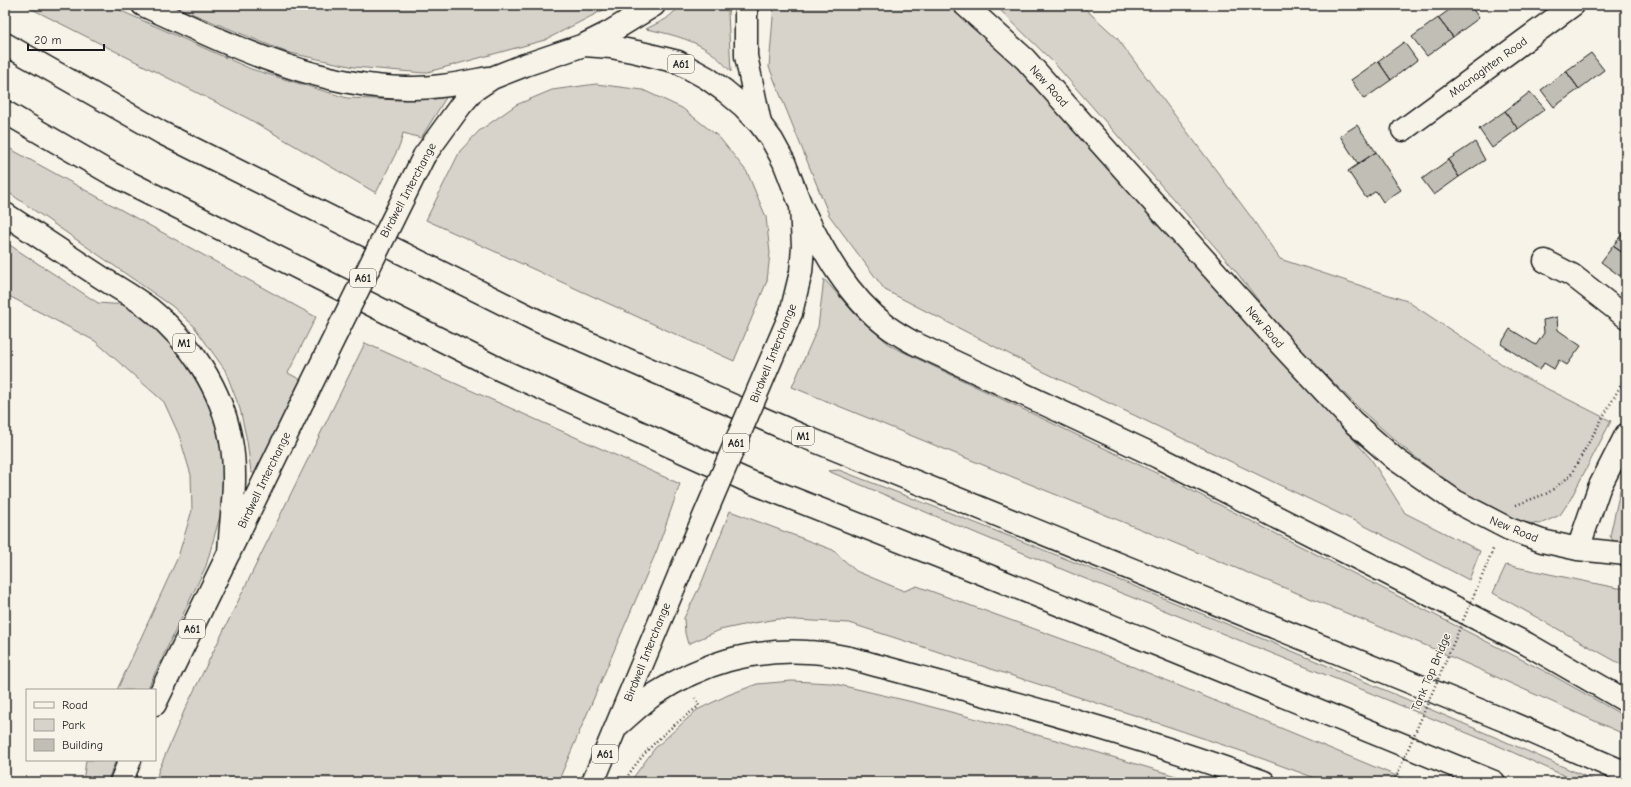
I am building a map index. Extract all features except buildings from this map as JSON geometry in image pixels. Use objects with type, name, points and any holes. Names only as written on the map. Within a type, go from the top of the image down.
[{"type":"main road","points":[[143,5],[239,49],[284,65],[361,84],[426,88],[492,78]]},
{"type":"main road","name":"A61","points":[[584,45],[654,5]]},
{"type":"main road","name":"A61","points":[[746,5],[746,56],[760,124]]},
{"type":"main road","name":"New Road","points":[[965,5],[1025,59],[1281,345],[1353,422],[1395,459],[1455,501],[1510,529],[1542,541],[1578,549],[1626,554]]},
{"type":"main road","name":"Macnaghten Road","points":[[1403,130],[1573,5]]},
{"type":"main road","name":"M1","points":[[5,44],[162,133],[536,320],[805,436],[1504,720],[1626,773]]},
{"type":"main road","name":"Birdwell Interchange","points":[[156,702],[424,156],[461,105],[474,90],[492,78],[546,57],[584,45],[611,47],[678,62],[707,78],[743,106],[760,124],[772,140],[784,162],[801,206],[803,247],[801,272],[791,314],[680,573],[593,782]]},
{"type":"main road","points":[[5,112],[112,174],[501,370],[748,480],[1494,782]]},
{"type":"main road","points":[[801,206],[820,245],[851,290],[863,304],[888,327],[914,343],[1158,457],[1527,644],[1626,701]]},
{"type":"main road","name":"M1","points":[[5,214],[149,309],[171,329],[199,362],[211,382],[232,441],[234,487],[229,553]]},
{"type":"main road","points":[[1545,261],[1572,275],[1626,317]]},
{"type":"main road","points":[[1578,549],[1599,488],[1626,435]]},
{"type":"main road","points":[[617,726],[654,695],[697,671],[727,659],[746,655],[808,652],[850,658],[1105,729],[1208,762],[1264,782]]},
{"type":"main road","points":[[121,782],[130,761]]},
{"type":"path","points":[[1489,519],[1502,510],[1548,493],[1570,476],[1626,376]]},
{"type":"path","name":"Tank Top Bridge","points":[[1394,782],[1485,569]]},
{"type":"path","points":[[624,782],[635,763],[667,729],[699,706],[684,678]]},
{"type":"green space","points":[[24,5],[108,5],[251,69],[347,98],[403,100],[447,96],[421,138],[403,133],[400,145],[376,193],[249,119]]},
{"type":"green space","points":[[171,5],[613,5],[545,40],[424,73],[354,67],[286,52]]},
{"type":"green space","points":[[682,5],[729,5],[728,13],[731,72],[713,54],[699,45],[677,36],[646,29],[666,19]]},
{"type":"green space","points":[[774,5],[947,5],[1000,48],[1371,459],[1405,513],[1480,551],[1469,580],[1365,526],[1042,371],[885,290],[829,215],[769,67]]},
{"type":"green space","points":[[995,5],[1081,5],[1117,38],[1251,217],[1280,259],[1407,301],[1514,372],[1611,421],[1570,500],[1560,515],[1540,524],[1515,522],[1459,491],[1404,448],[1361,410],[1283,332],[1230,264],[1054,63]]},
{"type":"green space","points":[[596,84],[643,90],[682,108],[719,137],[747,172],[766,217],[770,253],[767,281],[734,361],[426,220],[460,151],[479,131],[516,105],[552,90]]},
{"type":"green space","points":[[5,146],[316,317],[288,373],[301,380],[255,474],[251,472],[247,441],[240,409],[225,370],[193,325],[172,306],[5,190]]},
{"type":"green space","points":[[5,242],[98,303],[126,305],[178,348],[204,392],[215,419],[222,452],[225,478],[224,502],[206,566],[147,689],[117,689],[178,557],[192,510],[191,475],[179,435],[164,402],[95,341],[5,294]]},
{"type":"green space","points":[[824,279],[855,314],[891,346],[1175,482],[1552,675],[1626,717],[1626,735],[1427,646],[792,387],[818,327]]},
{"type":"green space","points":[[365,343],[680,484],[657,550],[558,782],[157,782],[158,772],[185,709]]},
{"type":"green space","points":[[839,470],[1221,622],[1598,782],[1578,782],[1501,747],[1356,687],[1071,573],[828,471]]},
{"type":"green space","points":[[1621,486],[1626,487],[1626,543],[1614,542],[1610,536]]},
{"type":"green space","points":[[730,511],[833,550],[856,571],[904,591],[917,586],[1095,651],[1411,782],[1326,782],[1244,752],[1140,717],[849,623],[778,619],[720,630],[688,644],[685,633],[684,618],[702,582]]},
{"type":"green space","points":[[1506,565],[1617,588],[1626,588],[1626,667],[1493,593]]},
{"type":"green space","points":[[792,681],[831,683],[917,703],[1056,740],[1196,782],[630,782],[655,748],[697,710],[728,695],[757,684]]},
{"type":"green space","points":[[86,761],[116,761],[107,782],[83,782]]}]
